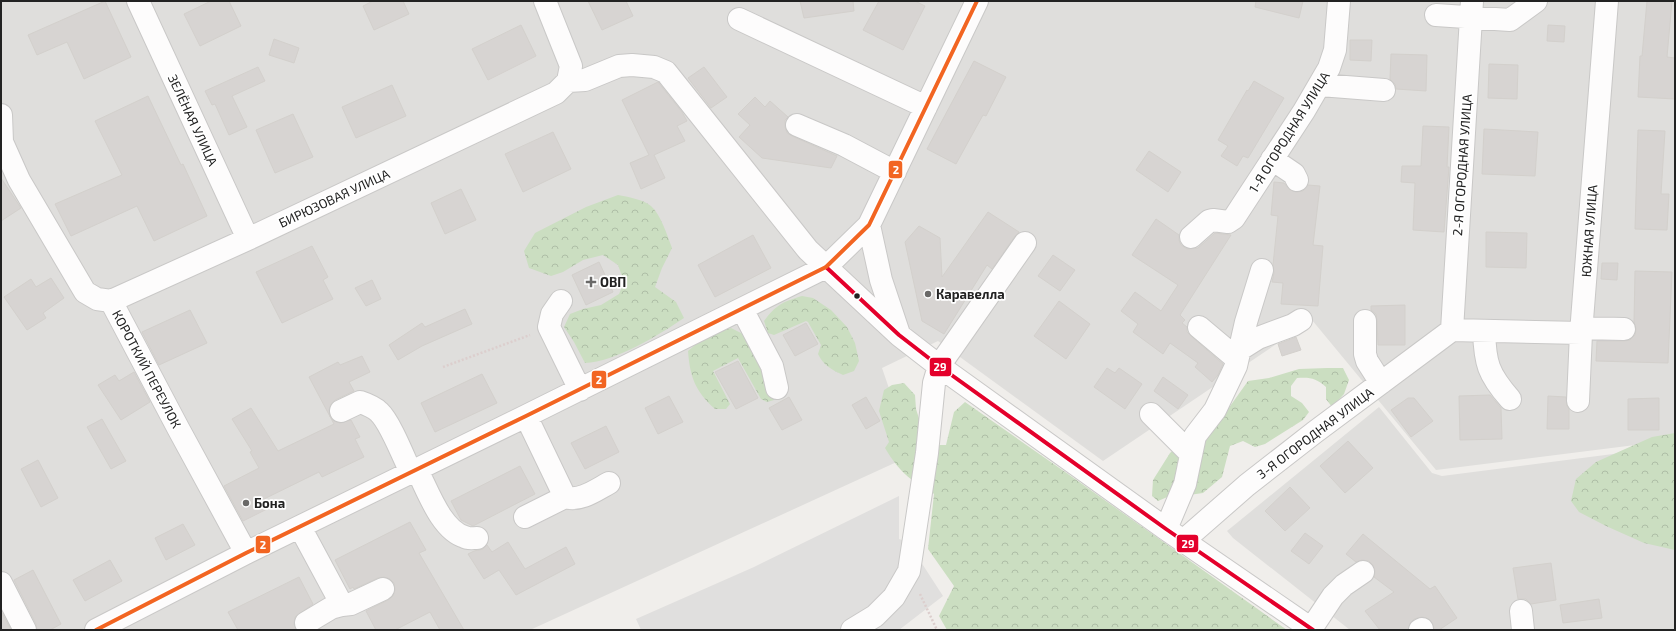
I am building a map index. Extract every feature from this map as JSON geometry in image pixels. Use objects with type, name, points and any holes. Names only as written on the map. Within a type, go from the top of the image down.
[{"type":"street","points":[[545,1],[571,66],[562,87]]},
{"type":"street","points":[[96,630],[246,552],[580,390],[826,267],[869,225],[977,1]]},
{"type":"street","name":"1-Я ОГОРОДНАЯ УЛИЦА","points":[[1191,237],[1209,221],[1213,220],[1228,222],[1238,212],[1320,85],[1329,68],[1335,50],[1339,1]]},
{"type":"street","points":[[1436,15],[1472,9],[1510,20],[1536,1]]},
{"type":"street","name":"ЮЖНАЯ УЛИЦА","points":[[1578,401],[1581,330],[1607,1]]},
{"type":"street","name":"ЗЕЛЁНАЯ УЛИЦА","points":[[144,3],[248,239]]},
{"type":"street","name":"2-Я ОГОРОДНАЯ УЛИЦА","points":[[1452,330],[1465,247],[1472,9]]},
{"type":"street","points":[[739,19],[926,107]]},
{"type":"street","name":"БИРЮЗОВАЯ УЛИЦА","points":[[111,301],[248,239],[562,87],[585,80],[619,66],[632,65],[654,67],[666,72],[808,250],[899,335],[939,366],[1174,535],[1312,629]]},
{"type":"street","points":[[1320,85],[1384,90]]},
{"type":"street","name":"КОРОТКИЙ ПЕРЕУЛОК","points":[[1,115],[2,142],[19,180],[85,292],[96,299],[111,301],[246,552]]},
{"type":"street","points":[[797,125],[844,145],[895,172]]},
{"type":"street","points":[[1272,159],[1288,169],[1297,180]]},
{"type":"street","points":[[869,225],[881,280],[899,335]]},
{"type":"street","points":[[852,630],[875,616],[894,597],[909,571],[927,453],[934,383],[939,366],[1025,243]]},
{"type":"street","points":[[1174,535],[1190,453],[1195,436],[1215,410],[1227,387],[1238,355],[1262,270]]},
{"type":"street","points":[[561,302],[552,314],[549,327],[580,390]]},
{"type":"street","points":[[742,308],[772,366],[778,388]]},
{"type":"street","points":[[1238,355],[1258,338],[1293,325],[1301,320]]},
{"type":"street","points":[[1365,321],[1365,354],[1367,361],[1381,383]]},
{"type":"street","points":[[1199,327],[1238,355]]},
{"type":"street","points":[[1452,330],[1624,329]]},
{"type":"street","name":"3-Я ОГОРОДНАЯ УЛИЦА","points":[[1174,535],[1247,485],[1298,456],[1381,383],[1452,330]]},
{"type":"street","points":[[1484,331],[1488,368],[1510,399]]},
{"type":"street","points":[[341,411],[360,402],[379,412],[445,523],[454,532],[466,538],[477,538]]},
{"type":"street","points":[[1151,414],[1190,453]]},
{"type":"street","points":[[526,416],[565,497],[571,499],[579,498],[609,483]]},
{"type":"street","points":[[525,518],[565,497]]},
{"type":"street","points":[[300,527],[342,605]]},
{"type":"street","points":[[1312,629],[1333,596],[1344,585],[1363,572]]},
{"type":"street","points":[[1,583],[25,630]]},
{"type":"street","points":[[306,623],[331,608],[351,604],[383,589]]},
{"type":"path","points":[[443,366],[532,334],[544,336],[555,341]]},
{"type":"path","points":[[933,621],[937,630]]},
{"type":"shaded area","points":[[1,1],[1675,1],[1675,440],[1436,470],[1312,320],[1103,461],[938,341],[882,368],[912,455],[530,630],[1,630]]},
{"type":"shaded area","points":[[1379,407],[1432,473],[1442,476],[1675,446],[1675,630],[1350,630],[1233,538],[1227,531]]},
{"type":"shaded area","points":[[899,496],[899,539],[908,542],[943,596],[899,630],[641,630],[636,619],[754,567]]},
{"type":"green space","points":[[618,195],[635,199],[651,206],[661,220],[672,248],[655,287],[676,302],[684,318],[650,339],[623,353],[610,358],[585,363],[564,327],[570,314],[601,305],[619,294],[624,282],[618,265],[603,255],[583,260],[563,272],[551,276],[529,268],[524,251],[535,233],[586,207]]},
{"type":"green space","points":[[802,296],[813,298],[831,310],[847,327],[855,343],[859,361],[854,371],[843,375],[825,364],[818,354],[821,345],[806,321],[774,335],[768,333],[764,321],[772,311],[784,302]]},
{"type":"green space","points":[[731,328],[749,337],[767,372],[774,400],[767,402],[761,399],[738,358],[713,371],[730,404],[726,409],[715,409],[698,390],[692,376],[688,351],[708,334]]},
{"type":"green space","points":[[1343,368],[1349,380],[1344,394],[1332,407],[1326,399],[1326,387],[1313,379],[1297,378],[1291,386],[1291,396],[1302,403],[1309,412],[1303,420],[1265,444],[1255,447],[1243,441],[1230,446],[1222,477],[1203,493],[1189,495],[1179,492],[1158,501],[1152,496],[1153,480],[1170,453],[1194,432],[1228,409],[1248,381],[1269,378],[1299,369]]},
{"type":"green space","points":[[904,383],[915,395],[916,409],[923,431],[938,445],[946,445],[954,412],[965,402],[1287,630],[947,630],[939,616],[954,586],[928,549],[934,494],[904,473],[885,448],[889,442],[879,411],[884,390],[892,385]]},
{"type":"green space","points":[[1675,433],[1675,550],[1644,543],[1579,512],[1571,501],[1576,479],[1596,462],[1652,437]]},
{"type":"building","points":[[105,1],[131,57],[84,79],[67,42],[37,55],[28,35]]},
{"type":"building","points":[[211,1],[229,1],[241,26],[200,46],[184,14]]},
{"type":"building","points":[[373,1],[403,1],[409,14],[374,30],[363,6]]},
{"type":"building","points":[[588,1],[626,1],[633,16],[602,30]]},
{"type":"building","points":[[800,1],[853,1],[854,11],[804,18]]},
{"type":"building","points":[[879,1],[915,1],[925,6],[903,50],[863,30]]},
{"type":"building","points":[[1256,1],[1303,1],[1299,18],[1255,7]]},
{"type":"building","points":[[1647,1],[1672,1],[1667,57],[1675,58],[1675,99],[1638,97],[1640,56],[1642,56]]},
{"type":"building","points":[[521,25],[536,56],[488,80],[472,49]]},
{"type":"building","points":[[1548,25],[1565,26],[1564,42],[1547,41]]},
{"type":"building","points":[[274,39],[299,48],[294,63],[269,55]]},
{"type":"building","points":[[1350,40],[1372,40],[1371,61],[1350,60]]},
{"type":"building","points":[[1391,54],[1427,55],[1426,91],[1396,89],[1395,84],[1390,79]]},
{"type":"building","points":[[974,61],[1006,77],[986,116],[983,115],[956,164],[927,149]]},
{"type":"building","points":[[1489,64],[1518,65],[1517,99],[1488,98]]},
{"type":"building","points":[[258,67],[265,81],[232,96],[247,127],[229,135],[215,104],[212,105],[205,91]]},
{"type":"building","points":[[704,67],[727,97],[711,108],[688,78]]},
{"type":"building","points":[[1254,81],[1284,98],[1248,158],[1243,156],[1237,166],[1221,156],[1228,146],[1218,140],[1247,90],[1248,91]]},
{"type":"building","points":[[658,82],[682,112],[687,121],[677,126],[685,141],[654,155],[665,178],[641,189],[630,163],[649,155],[622,100]]},
{"type":"building","points":[[392,85],[406,116],[356,138],[342,107]]},
{"type":"building","points":[[148,96],[181,165],[183,164],[207,216],[154,241],[137,206],[71,236],[55,204],[122,175],[95,121]]},
{"type":"building","points":[[755,97],[765,107],[770,101],[788,117],[785,120],[787,133],[837,156],[831,168],[762,158],[739,137],[750,125],[738,114]]},
{"type":"building","points":[[293,114],[313,157],[275,173],[256,130]]},
{"type":"building","points":[[1423,126],[1449,127],[1447,167],[1449,167],[1444,232],[1413,230],[1415,183],[1401,182],[1402,166],[1421,166]]},
{"type":"building","points":[[1484,129],[1538,132],[1535,176],[1482,174]]},
{"type":"building","points":[[1638,130],[1665,131],[1661,194],[1669,194],[1667,230],[1635,229]]},
{"type":"building","points":[[553,132],[571,169],[523,192],[505,154]]},
{"type":"building","points":[[1149,151],[1181,172],[1168,192],[1136,170]]},
{"type":"building","points":[[1,178],[21,208],[1,221]]},
{"type":"building","points":[[1274,182],[1284,183],[1290,190],[1296,192],[1303,191],[1308,185],[1320,186],[1313,245],[1323,246],[1318,306],[1281,304],[1283,283],[1272,282],[1278,216],[1271,215]]},
{"type":"building","points":[[461,189],[476,220],[445,234],[431,203]]},
{"type":"building","points":[[988,212],[1019,232],[992,269],[987,265],[944,334],[922,321],[905,242],[919,226],[940,238],[942,277]]},
{"type":"building","points":[[1156,219],[1179,235],[1181,245],[1187,249],[1198,248],[1215,233],[1231,235],[1180,315],[1185,320],[1182,323],[1187,327],[1187,332],[1223,364],[1218,375],[1212,382],[1195,367],[1198,363],[1170,343],[1163,354],[1133,332],[1138,324],[1121,311],[1135,292],[1161,311],[1178,285],[1132,255]]},
{"type":"building","points":[[1486,232],[1527,233],[1526,268],[1486,267]]},
{"type":"building","points":[[753,235],[771,268],[715,297],[698,265]]},
{"type":"building","points":[[312,246],[328,277],[323,280],[333,299],[282,323],[256,272]]},
{"type":"building","points":[[1053,255],[1075,270],[1060,291],[1038,276]]},
{"type":"building","points":[[599,262],[613,292],[586,305],[572,275]]},
{"type":"building","points":[[1602,263],[1618,263],[1617,280],[1601,279]]},
{"type":"building","points":[[1635,271],[1672,272],[1668,363],[1596,361],[1597,341],[1624,341],[1630,340],[1635,335]]},
{"type":"building","points":[[51,278],[64,298],[43,313],[46,318],[27,330],[4,297],[31,279],[36,287]]},
{"type":"building","points":[[372,280],[381,299],[366,306],[355,288]]},
{"type":"building","points":[[1059,301],[1090,324],[1066,359],[1034,336]]},
{"type":"building","points":[[1405,305],[1405,345],[1378,345],[1376,314],[1371,310],[1371,306]]},
{"type":"building","points":[[465,309],[472,324],[422,346],[398,360],[389,345],[422,323],[425,327]]},
{"type":"building","points":[[190,310],[207,343],[159,365],[142,332]]},
{"type":"building","points":[[806,323],[818,344],[795,356],[783,335]]},
{"type":"building","points":[[1296,337],[1301,350],[1282,356],[1278,344]]},
{"type":"building","points":[[362,356],[370,372],[349,382],[354,391],[335,400],[331,404],[329,410],[330,416],[309,377],[338,362],[340,365]]},
{"type":"building","points":[[738,361],[758,398],[736,409],[715,372]]},
{"type":"building","points":[[1107,368],[1115,373],[1119,368],[1142,384],[1125,409],[1094,387]]},
{"type":"building","points":[[134,372],[150,402],[121,420],[98,385],[115,375],[119,381]]},
{"type":"building","points":[[482,374],[497,403],[435,432],[421,403]]},
{"type":"building","points":[[1163,377],[1188,395],[1178,409],[1154,391]]},
{"type":"building","points":[[1490,395],[1501,408],[1502,439],[1460,440],[1459,396]]},
{"type":"building","points":[[669,396],[683,422],[658,434],[645,408]]},
{"type":"building","points":[[1548,396],[1566,397],[1567,406],[1569,409],[1569,429],[1547,429]]},
{"type":"building","points":[[789,397],[802,420],[782,430],[769,408]]},
{"type":"building","points":[[866,397],[880,421],[866,429],[852,405]]},
{"type":"building","points":[[1408,398],[1414,398],[1433,421],[1411,437],[1391,410]]},
{"type":"building","points":[[1659,398],[1659,430],[1628,430],[1628,399]]},
{"type":"building","points":[[251,408],[278,451],[334,424],[331,418],[340,423],[351,420],[360,437],[355,439],[364,457],[322,477],[319,472],[264,499],[269,508],[243,521],[224,486],[259,468],[250,452],[252,451],[232,419]]},
{"type":"building","points":[[102,419],[126,461],[111,469],[87,427]]},
{"type":"building","points":[[606,426],[619,452],[585,469],[571,443]]},
{"type":"building","points":[[1348,441],[1373,468],[1345,493],[1320,466]]},
{"type":"building","points":[[38,460],[58,498],[41,507],[21,469]]},
{"type":"building","points":[[520,466],[535,494],[473,526],[461,520],[451,501]]},
{"type":"building","points":[[1290,487],[1310,508],[1285,531],[1265,511]]},
{"type":"building","points":[[410,522],[426,550],[419,553],[464,630],[440,630],[430,612],[395,630],[376,630],[366,611],[393,596],[395,590],[394,583],[390,579],[384,577],[378,578],[354,589],[353,587],[350,589],[335,560]]},
{"type":"building","points":[[183,524],[195,545],[166,560],[155,538]]},
{"type":"building","points":[[1305,533],[1323,546],[1309,564],[1291,551]]},
{"type":"building","points":[[1363,534],[1430,589],[1435,586],[1457,618],[1439,630],[1434,630],[1433,624],[1429,619],[1422,617],[1414,619],[1410,623],[1408,630],[1380,630],[1365,611],[1394,592],[1374,577],[1375,571],[1373,565],[1369,561],[1362,560],[1356,562],[1346,554]]},
{"type":"building","points":[[508,542],[525,569],[566,547],[575,564],[516,595],[499,570],[484,579],[468,554],[483,549],[487,545],[492,552]]},
{"type":"building","points":[[110,560],[122,581],[85,601],[73,580]]},
{"type":"building","points":[[1551,563],[1556,600],[1531,604],[1526,599],[1518,599],[1513,568]]},
{"type":"building","points":[[33,570],[61,624],[50,630],[37,630],[36,624],[14,580]]},
{"type":"building","points":[[299,577],[313,604],[295,617],[294,624],[296,630],[238,630],[228,612]]},
{"type":"building","points":[[1599,599],[1602,618],[1563,623],[1560,605]]},
{"type":"building","points":[[1,611],[11,630],[1,630]]},
{"type":"transit line","name":"2","points":[[96,630],[246,553],[826,267],[869,225],[977,1]]},
{"type":"transit line","name":"29","points":[[826,267],[899,335],[939,366],[1166,529],[1313,630]]},
{"type":"place","name":"ОВП","points":[[591,282]]},
{"type":"place","name":"Каравелла","points":[[928,294]]},
{"type":"place","name":"Бона","points":[[246,503]]}]
